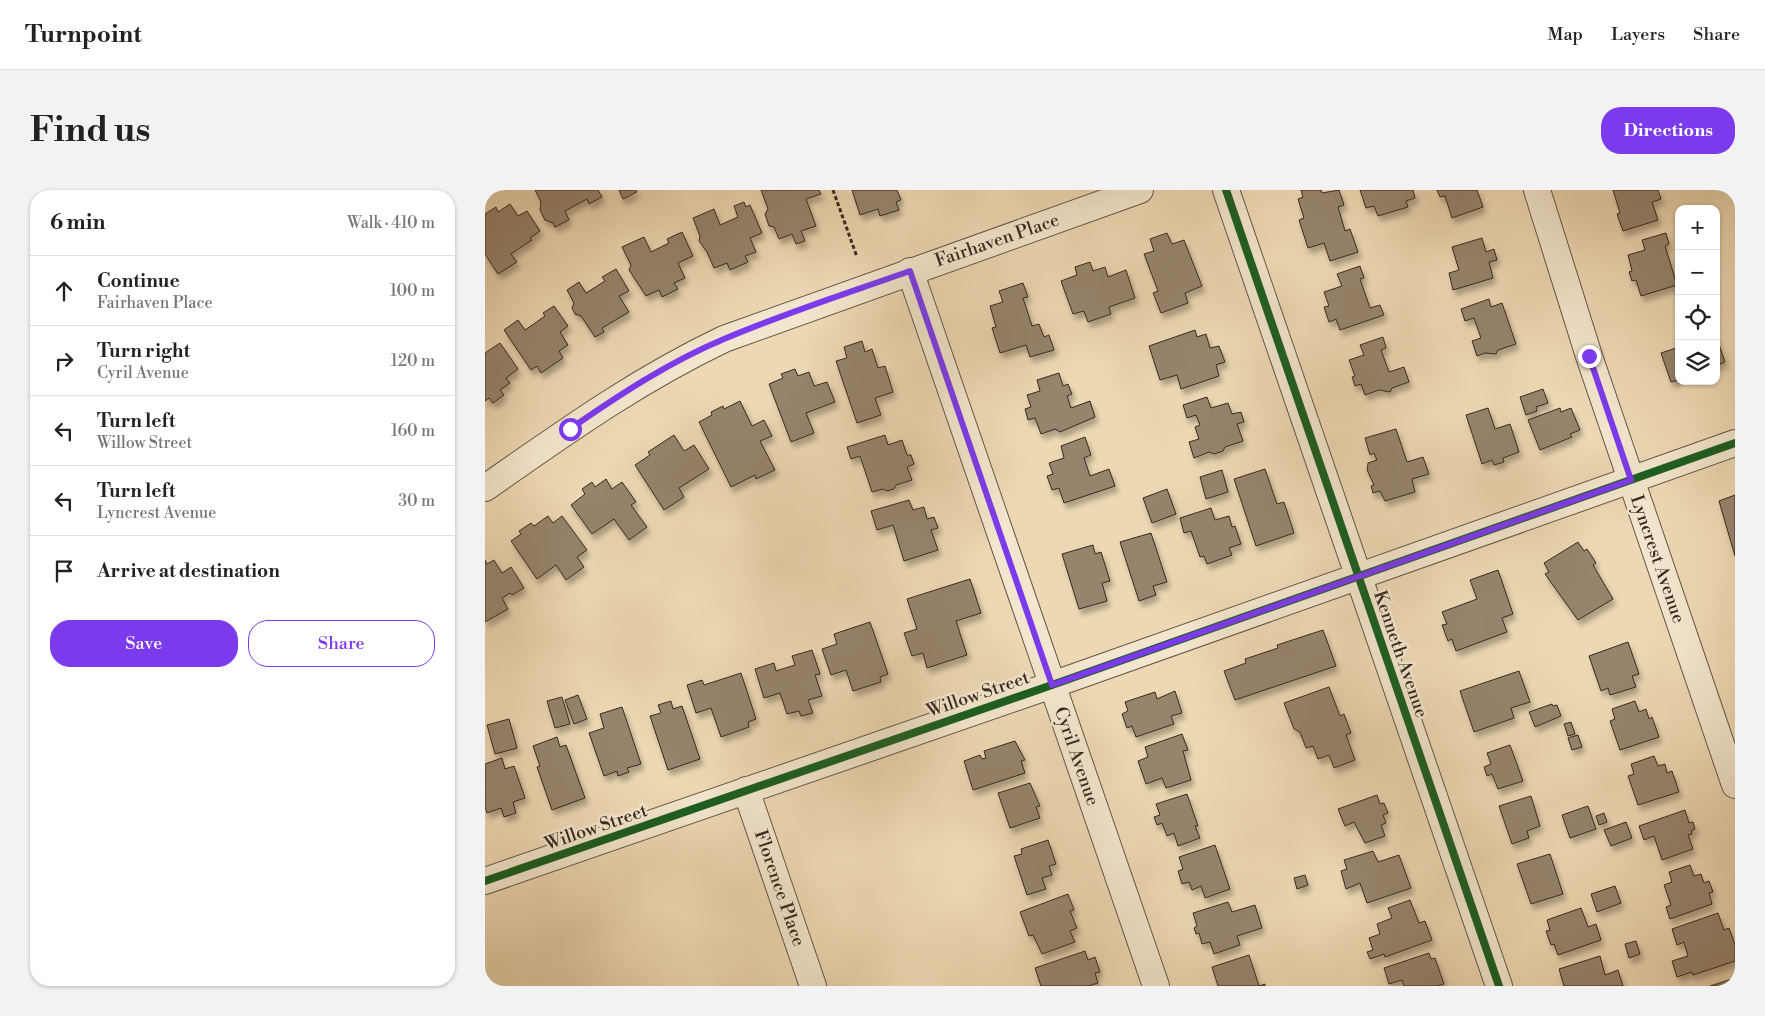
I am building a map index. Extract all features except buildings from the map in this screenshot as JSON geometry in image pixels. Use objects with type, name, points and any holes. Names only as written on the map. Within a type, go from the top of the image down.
[{"type":"street","name":"Fairhaven Place","points":[[485,488],[622,393],[673,363],[724,339],[779,317],[1140,190]]},
{"type":"street","name":"Kenneth Avenue","points":[[1226,190],[1499,986]]},
{"type":"street","name":"Lyncrest Avenue","points":[[1537,190],[1589,356],[1735,785]]},
{"type":"street","name":"Cyril Avenue","points":[[910,271],[1156,986]]},
{"type":"street","name":"Willow Street","points":[[485,881],[1052,685],[1735,443]]},
{"type":"street","name":"Florence Place","points":[[746,790],[813,986]]},
{"type":"path","points":[[833,190],[857,257]]},
{"type":"cycle path","points":[[1226,190],[1499,986]]},
{"type":"cycle path","points":[[485,881],[1052,685],[1735,443]]},
{"type":"route","points":[[570,429],[622,393],[673,363],[724,339],[779,317],[910,271],[1052,685],[1631,480],[1589,356]]}]
